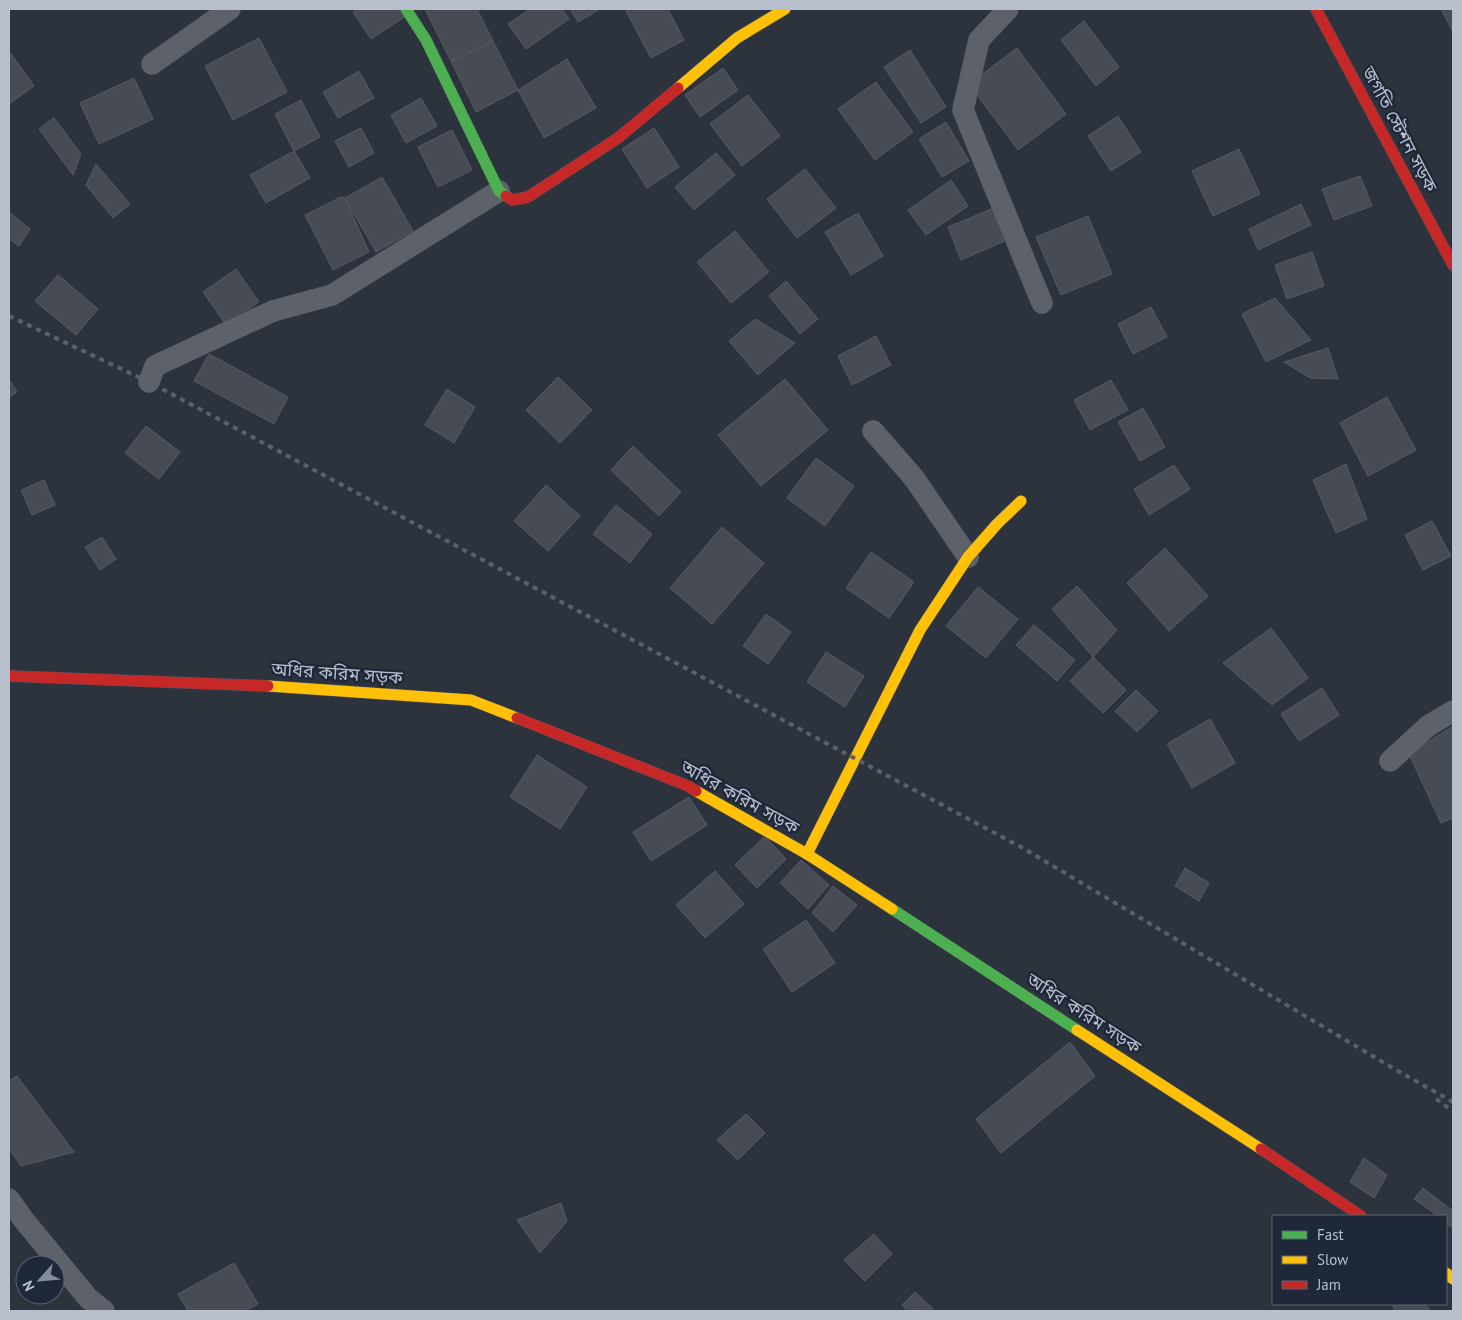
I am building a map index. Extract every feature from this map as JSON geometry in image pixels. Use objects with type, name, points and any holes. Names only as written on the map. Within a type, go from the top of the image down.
[{"type":"main road","points":[[406,9],[426,40],[499,191],[512,200],[528,197],[618,138],[737,38],[785,9]]},
{"type":"main road","name":"জগতি স্টেশন সড়ক","points":[[1316,9],[1453,265]]},
{"type":"main road","points":[[807,854],[920,630],[968,557],[1021,500]]},
{"type":"main road","name":"অধির করিম সড়ক","points":[[9,676],[231,684],[471,700],[688,786],[807,854],[1359,1215]]},
{"type":"street","points":[[152,64],[230,9]]},
{"type":"street","points":[[1008,9],[979,40],[963,110],[1042,304]]},
{"type":"street","points":[[149,382],[155,366],[163,362],[273,311],[332,296],[499,191]]},
{"type":"street","points":[[873,431],[914,478],[968,557]]},
{"type":"street","points":[[1390,761],[1428,726],[1453,711]]},
{"type":"street","points":[[9,1199],[23,1219],[88,1298],[104,1311]]},
{"type":"building","points":[[358,9],[396,9],[406,16],[371,39],[353,12]]},
{"type":"building","points":[[425,9],[477,9],[493,41],[451,61]]},
{"type":"building","points":[[530,9],[562,9],[569,19],[526,49],[508,24]]},
{"type":"building","points":[[570,9],[600,9],[578,22]]},
{"type":"building","points":[[630,9],[668,9],[684,40],[651,58],[626,11]]},
{"type":"building","points":[[1441,9],[1453,9],[1453,32]]},
{"type":"building","points":[[1084,21],[1119,67],[1096,86],[1061,40]]},
{"type":"building","points":[[259,38],[287,92],[233,120],[205,66]]},
{"type":"building","points":[[493,41],[518,90],[476,112],[451,61]]},
{"type":"building","points":[[1017,48],[1066,114],[1018,150],[969,84]]},
{"type":"building","points":[[910,50],[946,107],[921,123],[884,67]]},
{"type":"building","points":[[9,51],[34,86],[9,104]]},
{"type":"building","points":[[567,59],[596,108],[544,138],[518,90]]},
{"type":"building","points":[[723,68],[738,90],[700,117],[685,95]]},
{"type":"building","points":[[359,71],[374,98],[338,118],[323,92]]},
{"type":"building","points":[[134,78],[153,119],[99,144],[80,103]]},
{"type":"building","points":[[876,82],[913,132],[875,160],[838,109]]},
{"type":"building","points":[[748,95],[780,136],[742,166],[710,124]]},
{"type":"building","points":[[421,98],[437,126],[406,143],[391,115]]},
{"type":"building","points":[[301,100],[320,137],[294,151],[275,114]]},
{"type":"building","points":[[1118,116],[1141,152],[1111,171],[1088,136]]},
{"type":"building","points":[[54,118],[81,154],[73,175],[39,129]]},
{"type":"building","points":[[946,122],[969,161],[942,177],[919,139]]},
{"type":"building","points":[[361,128],[374,153],[349,167],[335,141]]},
{"type":"building","points":[[654,128],[679,167],[647,188],[622,149]]},
{"type":"building","points":[[452,130],[472,170],[438,187],[418,147]]},
{"type":"building","points":[[1239,149],[1260,194],[1213,216],[1192,171]]},
{"type":"building","points":[[294,151],[310,178],[266,203],[250,175]]},
{"type":"building","points":[[716,153],[735,175],[694,210],[675,187]]},
{"type":"building","points":[[96,164],[130,204],[113,218],[86,185]]},
{"type":"building","points":[[805,169],[836,208],[797,238],[767,199]]},
{"type":"building","points":[[1360,176],[1372,206],[1334,220],[1322,189]]},
{"type":"building","points":[[382,177],[413,231],[376,252],[345,198]]},
{"type":"building","points":[[951,180],[968,206],[926,235],[908,210]]},
{"type":"building","points":[[341,197],[345,198],[369,252],[333,270],[305,215]]},
{"type":"building","points":[[1301,204],[1311,225],[1258,250],[1249,229]]},
{"type":"building","points":[[1001,205],[1014,237],[961,260],[948,227]]},
{"type":"building","points":[[9,212],[30,229],[19,246],[9,239]]},
{"type":"building","points":[[858,213],[883,256],[851,275],[825,232]]},
{"type":"building","points":[[1088,216],[1112,274],[1061,295],[1036,237]]},
{"type":"building","points":[[735,231],[769,272],[731,303],[697,262]]},
{"type":"building","points":[[1312,252],[1324,286],[1287,299],[1275,265]]},
{"type":"building","points":[[236,269],[259,302],[226,325],[203,292]]},
{"type":"building","points":[[58,275],[98,309],[76,335],[35,301]]},
{"type":"building","points":[[786,281],[818,319],[800,334],[769,296]]},
{"type":"building","points":[[1275,298],[1311,340],[1266,362],[1242,314]]},
{"type":"building","points":[[1151,307],[1167,337],[1133,354],[1118,324]]},
{"type":"building","points":[[755,319],[795,343],[758,375],[729,341]]},
{"type":"building","points":[[876,336],[891,365],[852,385],[838,356]]},
{"type":"building","points":[[1328,348],[1338,379],[1310,378],[1284,362]]},
{"type":"building","points":[[209,354],[288,397],[274,424],[194,381]]},
{"type":"building","points":[[558,377],[592,410],[560,443],[526,410]]},
{"type":"building","points":[[9,379],[17,392],[9,397]]},
{"type":"building","points":[[785,379],[828,430],[761,486],[718,435]]},
{"type":"building","points":[[1111,380],[1128,410],[1090,430],[1074,400]]},
{"type":"building","points":[[447,389],[475,407],[454,443],[425,425]]},
{"type":"building","points":[[1387,397],[1416,450],[1368,476],[1340,423]]},
{"type":"building","points":[[1143,408],[1165,447],[1140,461],[1118,422]]},
{"type":"building","points":[[146,426],[180,452],[159,479],[125,453]]},
{"type":"building","points":[[633,446],[681,492],[659,516],[611,470]]},
{"type":"building","points":[[816,458],[854,486],[825,526],[787,498]]},
{"type":"building","points":[[1346,464],[1367,519],[1336,533],[1313,480]]},
{"type":"building","points":[[1174,465],[1190,489],[1149,515],[1134,489]]},
{"type":"building","points":[[44,480],[55,505],[32,515],[21,490]]},
{"type":"building","points":[[546,485],[580,516],[548,551],[514,521]]},
{"type":"building","points":[[616,505],[652,534],[630,563],[593,534]]},
{"type":"building","points":[[1432,521],[1451,556],[1423,570],[1405,535]]},
{"type":"building","points":[[722,527],[764,563],[712,624],[670,588]]},
{"type":"building","points":[[102,537],[116,559],[100,570],[85,547]]},
{"type":"building","points":[[1165,548],[1208,596],[1169,631],[1127,583]]},
{"type":"building","points":[[871,552],[914,582],[889,618],[846,588]]},
{"type":"building","points":[[1077,586],[1117,630],[1093,657],[1052,609]]},
{"type":"building","points":[[978,587],[1018,619],[986,658],[946,626]]},
{"type":"building","points":[[766,614],[791,632],[768,664],[743,646]]},
{"type":"building","points":[[1034,625],[1075,660],[1057,681],[1016,645]]},
{"type":"building","points":[[1271,628],[1308,678],[1272,705],[1223,663]]},
{"type":"building","points":[[826,652],[864,676],[845,707],[807,682]]},
{"type":"building","points":[[1093,657],[1126,690],[1103,713],[1070,681]]},
{"type":"building","points":[[1322,688],[1339,715],[1299,741],[1281,714]]},
{"type":"building","points":[[1136,690],[1158,711],[1137,732],[1115,711]]},
{"type":"building","points":[[1210,719],[1235,763],[1192,788],[1167,744]]},
{"type":"building","points":[[1453,726],[1453,818],[1441,823],[1409,754]]},
{"type":"building","points":[[537,755],[587,787],[560,829],[510,797]]},
{"type":"building","points":[[689,797],[707,825],[651,861],[633,832]]},
{"type":"building","points":[[765,836],[786,859],[757,888],[735,865]]},
{"type":"building","points":[[801,860],[829,885],[808,909],[780,883]]},
{"type":"building","points":[[1185,868],[1209,883],[1199,901],[1175,886]]},
{"type":"building","points":[[715,871],[744,904],[705,938],[676,905]]},
{"type":"building","points":[[833,886],[857,905],[833,932],[812,913]]},
{"type":"building","points":[[806,920],[835,963],[792,992],[763,949]]},
{"type":"building","points":[[1070,1042],[1095,1076],[1001,1153],[976,1119]]},
{"type":"building","points":[[17,1076],[74,1152],[21,1166],[9,1149],[9,1081]]},
{"type":"building","points":[[746,1114],[765,1133],[738,1160],[717,1140]]},
{"type":"building","points":[[1364,1158],[1387,1175],[1374,1198],[1350,1182]]},
{"type":"building","points":[[1423,1188],[1453,1211],[1453,1224],[1451,1227],[1447,1224],[1447,1215],[1437,1215],[1414,1199]]},
{"type":"building","points":[[561,1203],[567,1221],[540,1253],[517,1220]]},
{"type":"building","points":[[874,1234],[892,1254],[865,1281],[844,1260]]},
{"type":"building","points":[[234,1263],[258,1304],[245,1311],[188,1311],[178,1294]]},
{"type":"building","points":[[915,1292],[935,1311],[908,1311],[902,1305]]},
{"type":"building","points":[[1392,1305],[1426,1305],[1430,1311],[1396,1311]]},
{"type":"railway","points":[[9,316],[149,382],[1021,847],[1453,1102]]},
{"type":"railway","points":[[1436,1099],[1453,1111]]},
{"type":"traffic: fast","points":[[406,9],[426,40],[499,191],[506,196]]},
{"type":"traffic: fast","points":[[892,909],[1077,1030]]},
{"type":"traffic: slow","points":[[678,88],[737,38],[785,9]]},
{"type":"traffic: slow","points":[[807,854],[920,630],[968,557],[997,524],[1021,501]]},
{"type":"traffic: slow","points":[[268,686],[471,700],[517,718]]},
{"type":"traffic: slow","points":[[696,791],[807,854],[892,909]]},
{"type":"traffic: slow","points":[[1077,1030],[1261,1149]]},
{"type":"traffic: slow","points":[[1447,1274],[1453,1279]]},
{"type":"traffic: jam","points":[[1316,9],[1453,265]]},
{"type":"traffic: jam","points":[[506,196],[512,200],[528,197],[618,138],[678,88]]},
{"type":"traffic: jam","points":[[9,676],[268,686]]},
{"type":"traffic: jam","points":[[517,718],[688,786],[696,791]]},
{"type":"traffic: jam","points":[[1261,1149],[1360,1215]]}]
